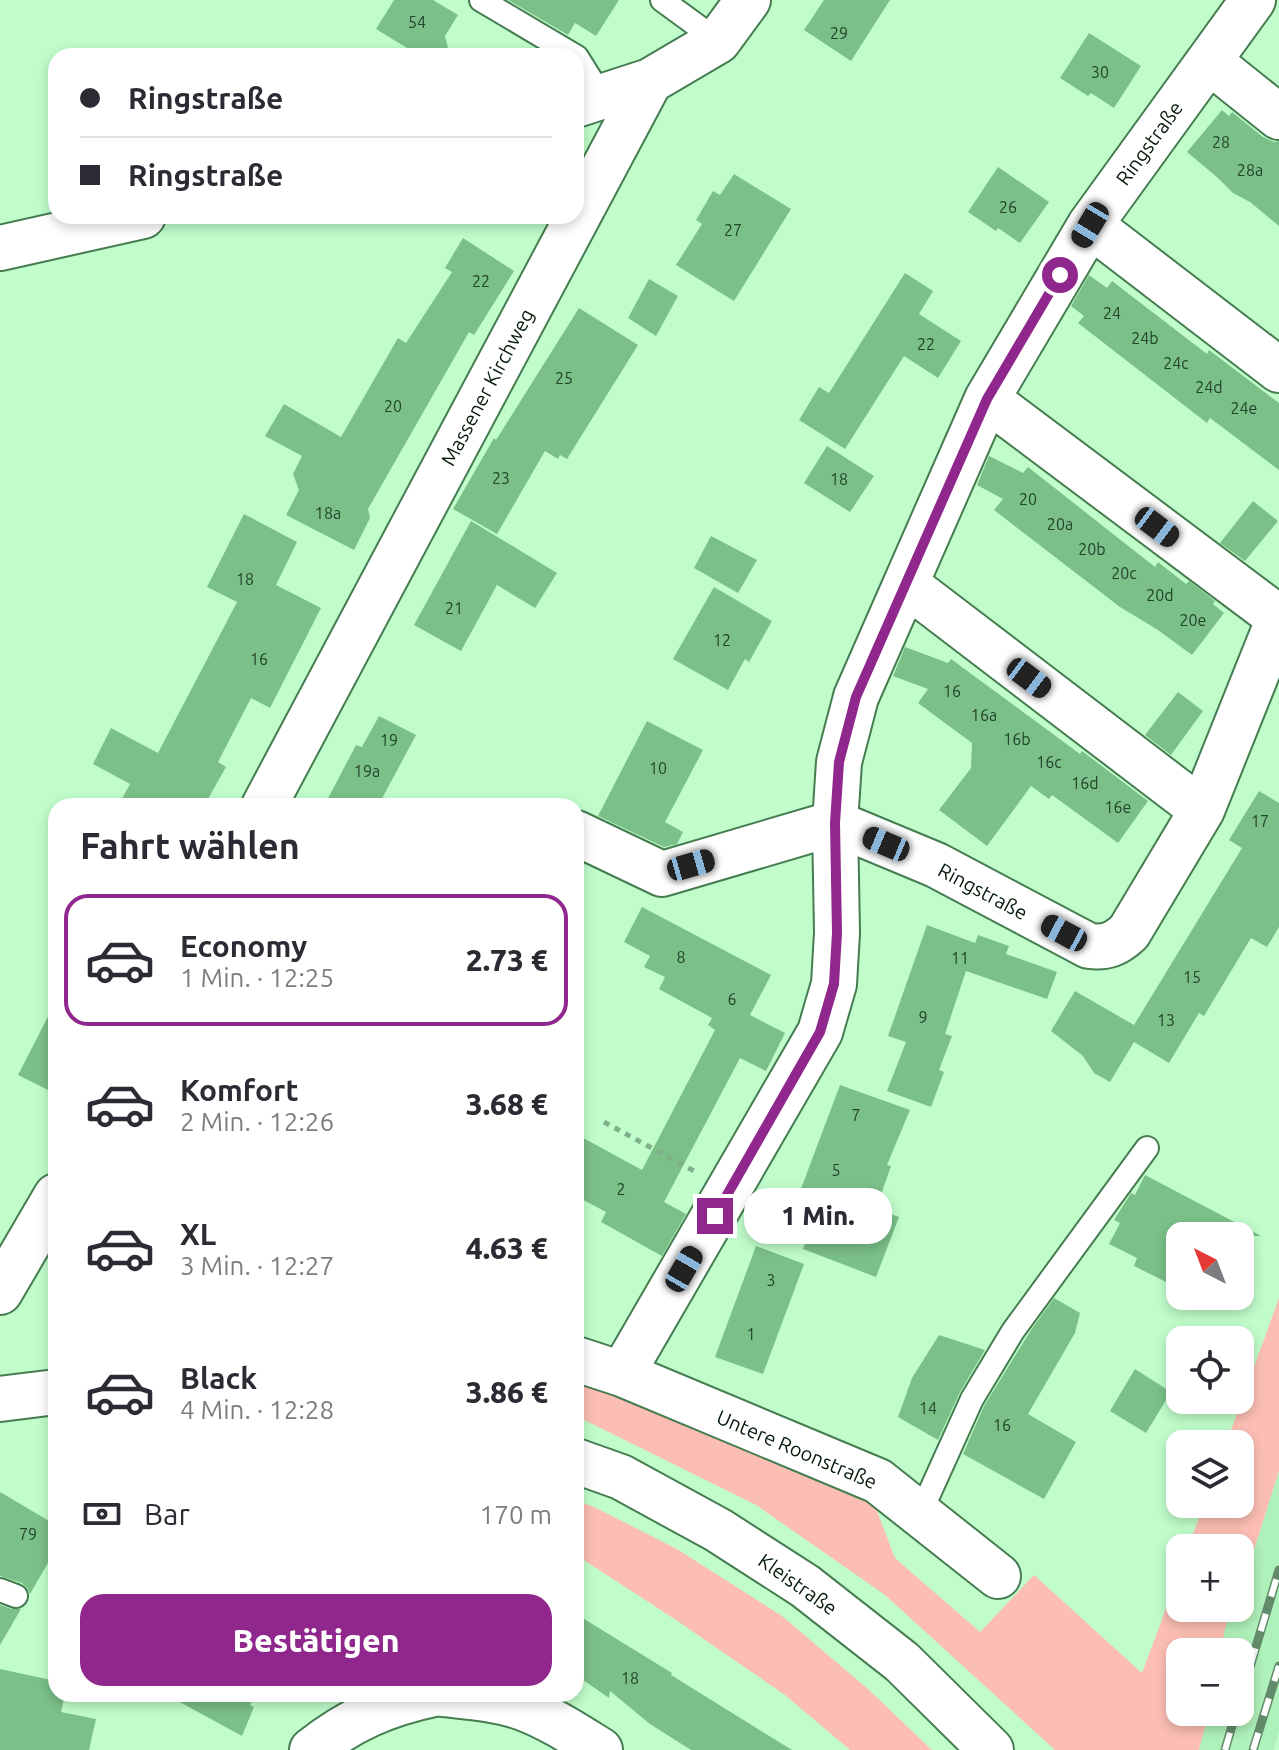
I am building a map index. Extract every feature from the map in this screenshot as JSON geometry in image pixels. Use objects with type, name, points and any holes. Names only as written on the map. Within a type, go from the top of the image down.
[{"type":"street","points":[[589,101],[650,81],[718,41],[748,0]]},
{"type":"street","name":"Ringstraße","points":[[622,1374],[820,1032],[834,984],[837,933],[835,823],[839,762],[856,697],[987,399],[1090,225],[1253,0]]},
{"type":"street","points":[[1209,61],[1279,117]]},
{"type":"street","name":"Massener Kirchweg","points":[[584,205],[650,81]]},
{"type":"street","points":[[0,248],[107,224]]},
{"type":"street","name":"Massener Kirchweg","points":[[268,798],[574,224]]},
{"type":"street","points":[[1090,225],[1279,370]]},
{"type":"street","name":"Ringstraße","points":[[835,823],[936,865],[1089,946],[1104,947],[1117,943],[1129,932],[1202,810],[1279,618],[987,399]]},
{"type":"street","points":[[906,584],[1202,810]]},
{"type":"street","points":[[584,837],[662,874],[835,823]]},
{"type":"street","points":[[0,1292],[48,1210]]},
{"type":"street","name":"Untere Roonstraße","points":[[584,1362],[622,1374],[878,1481],[998,1576]]},
{"type":"street","points":[[0,1399],[48,1393]]},
{"type":"street","name":"Kleistraße","points":[[584,1464],[621,1477],[718,1530],[805,1586],[902,1662],[991,1750]]},
{"type":"street","points":[[312,1750],[366,1704],[390,1702]]},
{"type":"street","points":[[498,1702],[523,1708],[600,1750]]},
{"type":"lane","points":[[481,0],[562,48]]},
{"type":"lane","points":[[662,0],[718,41]]},
{"type":"lane","points":[[920,1514],[972,1399],[1013,1331],[1147,1148]]},
{"type":"path","points":[[604,1122],[730,1190]]},
{"type":"shaded area","points":[[1279,1298],[1279,1471],[1254,1550],[1254,1534],[1193,1534],[1199,1518],[1254,1518],[1254,1430],[1231,1430],[1237,1414],[1254,1414],[1254,1367]]},
{"type":"shaded area","points":[[584,1383],[870,1493],[895,1558],[980,1632],[1034,1575],[1142,1673],[1166,1609],[1166,1622],[1227,1622],[1223,1638],[1166,1638],[1166,1726],[1205,1726],[1199,1750],[1055,1750],[885,1595],[756,1505],[584,1420]]},
{"type":"shaded area","points":[[1279,1471],[1279,1732],[1274,1750],[1199,1750],[1205,1726],[1254,1726],[1254,1638],[1223,1638],[1227,1622],[1254,1622],[1254,1550]]},
{"type":"shaded area","points":[[584,1503],[677,1549],[782,1616],[868,1689],[932,1750],[850,1750],[785,1695],[584,1560]]},
{"type":"building","points":[[394,0],[433,0],[458,15],[445,36],[448,48],[407,48],[376,29]]},
{"type":"building","points":[[508,0],[619,0],[596,36],[575,23],[568,35]]},
{"type":"building","points":[[824,0],[890,0],[851,61],[804,30]]},
{"type":"building","points":[[1089,33],[1141,66],[1114,108],[1060,78]]},
{"type":"building","points":[[1222,110],[1229,116],[1232,112],[1263,137],[1279,141],[1279,226],[1250,202],[1233,193],[1187,152]]},
{"type":"building","points":[[998,167],[1049,202],[1020,243],[968,212]]},
{"type":"building","points":[[734,174],[791,209],[734,301],[676,265],[702,224],[696,220],[713,191],[720,195]]},
{"type":"building","points":[[463,238],[514,271],[474,335],[469,332],[368,509],[370,518],[354,550],[286,515],[299,490],[293,474],[302,456],[265,436],[284,404],[341,437],[398,338],[406,343],[452,272],[445,268]]},
{"type":"building","points":[[905,273],[933,291],[919,314],[961,341],[938,378],[904,356],[845,449],[799,420],[819,387],[829,393]]},
{"type":"building","points":[[1089,275],[1107,288],[1112,281],[1207,354],[1209,350],[1279,403],[1279,470],[1210,418],[1207,423],[1078,323],[1084,316],[1071,306]]},
{"type":"building","points":[[649,279],[678,296],[656,336],[628,318]]},
{"type":"building","points":[[579,308],[638,345],[567,459],[560,455],[558,459],[545,451],[497,534],[453,509],[494,438],[496,440]]},
{"type":"building","points":[[827,446],[874,476],[850,512],[804,483]]},
{"type":"building","points":[[989,456],[1023,473],[1028,467],[1155,567],[1158,562],[1215,601],[1213,604],[1224,613],[1192,655],[1120,607],[994,510],[1003,499],[977,485]]},
{"type":"building","points":[[1253,501],[1278,521],[1245,561],[1220,543]]},
{"type":"building","points":[[244,514],[297,542],[276,585],[321,608],[270,708],[251,698],[218,762],[226,767],[209,798],[122,798],[130,784],[93,764],[111,728],[158,753],[237,602],[207,587]]},
{"type":"building","points":[[471,521],[557,573],[535,608],[497,585],[461,651],[414,625]]},
{"type":"building","points":[[711,536],[757,560],[738,593],[694,568]]},
{"type":"building","points":[[714,587],[772,621],[749,662],[745,659],[728,690],[673,659]]},
{"type":"building","points":[[905,647],[948,663],[951,659],[1148,801],[1118,843],[1052,795],[1049,799],[1031,786],[987,846],[939,810],[971,768],[972,743],[918,703],[928,689],[893,676]]},
{"type":"building","points":[[1178,692],[1203,711],[1171,755],[1145,735]]},
{"type":"building","points":[[379,716],[416,735],[382,798],[328,798],[356,745],[362,747]]},
{"type":"building","points":[[647,721],[703,750],[665,822],[683,832],[677,844],[664,847],[598,816]]},
{"type":"building","points":[[1259,791],[1279,803],[1279,927],[1267,947],[1251,938],[1204,1016],[1199,1013],[1169,1063],[1134,1042],[1110,1082],[1094,1073],[1083,1056],[1051,1031],[1075,991],[1134,1025],[1242,848],[1229,840]]},
{"type":"building","points":[[642,907],[771,975],[750,1015],[785,1033],[766,1071],[740,1058],[664,1202],[686,1214],[662,1256],[601,1222],[606,1212],[584,1200],[584,1138],[642,1170],[715,1030],[708,1025],[712,1018],[659,989],[665,977],[644,967],[650,956],[624,942]]},
{"type":"building","points":[[927,925],[975,943],[978,935],[1009,946],[1006,954],[1057,972],[1047,999],[966,971],[945,1034],[952,1036],[939,1070],[944,1072],[931,1107],[887,1091],[906,1042],[888,1036]]},
{"type":"building","points":[[48,1017],[48,1090],[18,1075]]},
{"type":"building","points":[[840,1085],[910,1110],[887,1165],[891,1166],[876,1209],[899,1217],[876,1277],[803,1249],[820,1203],[799,1194]]},
{"type":"building","points":[[1145,1175],[1234,1222],[1166,1222],[1166,1282],[1134,1266],[1137,1258],[1109,1244],[1120,1223],[1114,1220],[1131,1193],[1135,1195]]},
{"type":"building","points":[[756,1246],[804,1264],[763,1374],[715,1357]]},
{"type":"building","points":[[1054,1298],[1080,1313],[1075,1333],[1028,1414],[1076,1442],[1044,1499],[963,1454],[984,1406]]},
{"type":"building","points":[[939,1335],[985,1350],[960,1392],[938,1440],[898,1417],[912,1378]]},
{"type":"building","points":[[1135,1369],[1166,1389],[1166,1400],[1146,1433],[1110,1411]]},
{"type":"building","points":[[0,1492],[48,1520],[48,1563],[30,1594],[22,1583],[0,1576]]},
{"type":"building","points":[[0,1605],[21,1609],[0,1645]]},
{"type":"building","points":[[584,1619],[792,1750],[691,1750],[650,1724],[610,1691],[609,1698],[584,1681]]},
{"type":"building","points":[[0,1669],[48,1679],[48,1702],[63,1702],[61,1712],[96,1719],[89,1750],[0,1750]]},
{"type":"building","points":[[180,1702],[252,1702],[250,1705],[254,1707],[242,1736]]},
{"type":"railway","points":[[1254,1653],[1279,1570]]},
{"type":"railway","points":[[1253,1750],[1279,1666]]},
{"type":"railway","points":[[1225,1750],[1232,1726]]},
{"type":"route","points":[[715,1216],[820,1032],[834,984],[837,933],[835,823],[839,762],[856,697],[987,399],[1060,275]]}]
